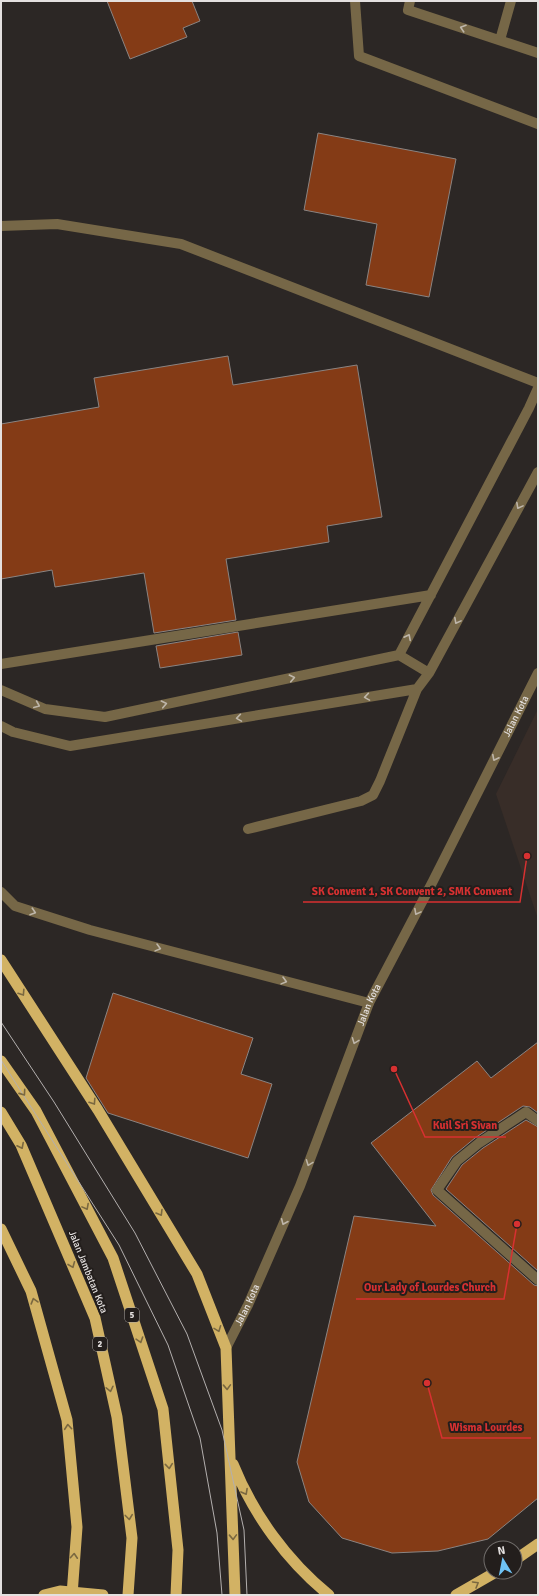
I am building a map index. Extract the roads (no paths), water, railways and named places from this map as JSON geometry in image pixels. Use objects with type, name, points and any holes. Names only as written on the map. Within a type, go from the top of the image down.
[{"type":"highway","points":[[1,960],[98,1110],[197,1274],[226,1348],[235,1595]]},
{"type":"highway","name":"5","points":[[1,1061],[36,1111],[113,1258],[163,1409],[178,1550],[176,1595]]},
{"type":"highway","name":"Jalan Jambatan Kota","points":[[1,1112],[21,1145],[94,1318],[117,1417],[132,1538],[128,1595]]},
{"type":"highway","points":[[1,1229],[31,1291],[67,1420],[76,1527],[72,1595]]},
{"type":"highway","points":[[230,1456],[243,1488],[261,1518],[310,1579],[329,1595]]},
{"type":"highway","points":[[523,1554],[538,1544]]},
{"type":"highway","points":[[456,1595],[483,1579]]},
{"type":"highway","points":[[44,1595],[60,1591],[103,1595]]},
{"type":"street","points":[[355,1],[359,56],[538,123]]},
{"type":"street","points":[[410,1],[408,10],[538,52]]},
{"type":"street","points":[[500,40],[511,1]]},
{"type":"street","points":[[1,226],[57,224],[181,244],[538,383]]},
{"type":"street","points":[[399,655],[529,408],[538,388]]},
{"type":"street","points":[[248,829],[361,801],[373,795],[380,782],[417,689],[429,673],[538,472]]},
{"type":"street","points":[[1,664],[431,594]]},
{"type":"street","points":[[1,690],[45,709],[105,717],[399,655],[429,673]]},
{"type":"street","name":"Jalan Kota","points":[[226,1348],[248,1305],[300,1186],[369,1003],[434,880],[538,673]]},
{"type":"street","points":[[1,726],[13,732],[70,746],[417,689]]},
{"type":"street","points":[[1,892],[15,906],[90,930],[369,1003]]},
{"type":"street","points":[[538,1122],[526,1112],[479,1143],[457,1161],[437,1190],[538,1280]]},
{"type":"tram line","points":[[1,1022],[54,1102],[135,1233],[187,1334],[222,1430],[244,1530],[247,1595]]},
{"type":"tram line","points":[[1,1060],[119,1245],[168,1345],[200,1438],[217,1533],[222,1595]]},
{"type":"place","name":"SK Convent 1, SK Convent 2, SMK Convent","points":[[527,856]]},
{"type":"place","name":"Kuil Sri Sivan","points":[[394,1069]]},
{"type":"place","name":"Our Lady of Lourdes Church","points":[[517,1224]]},
{"type":"place","name":"Wisma Lourdes","points":[[427,1383]]}]
